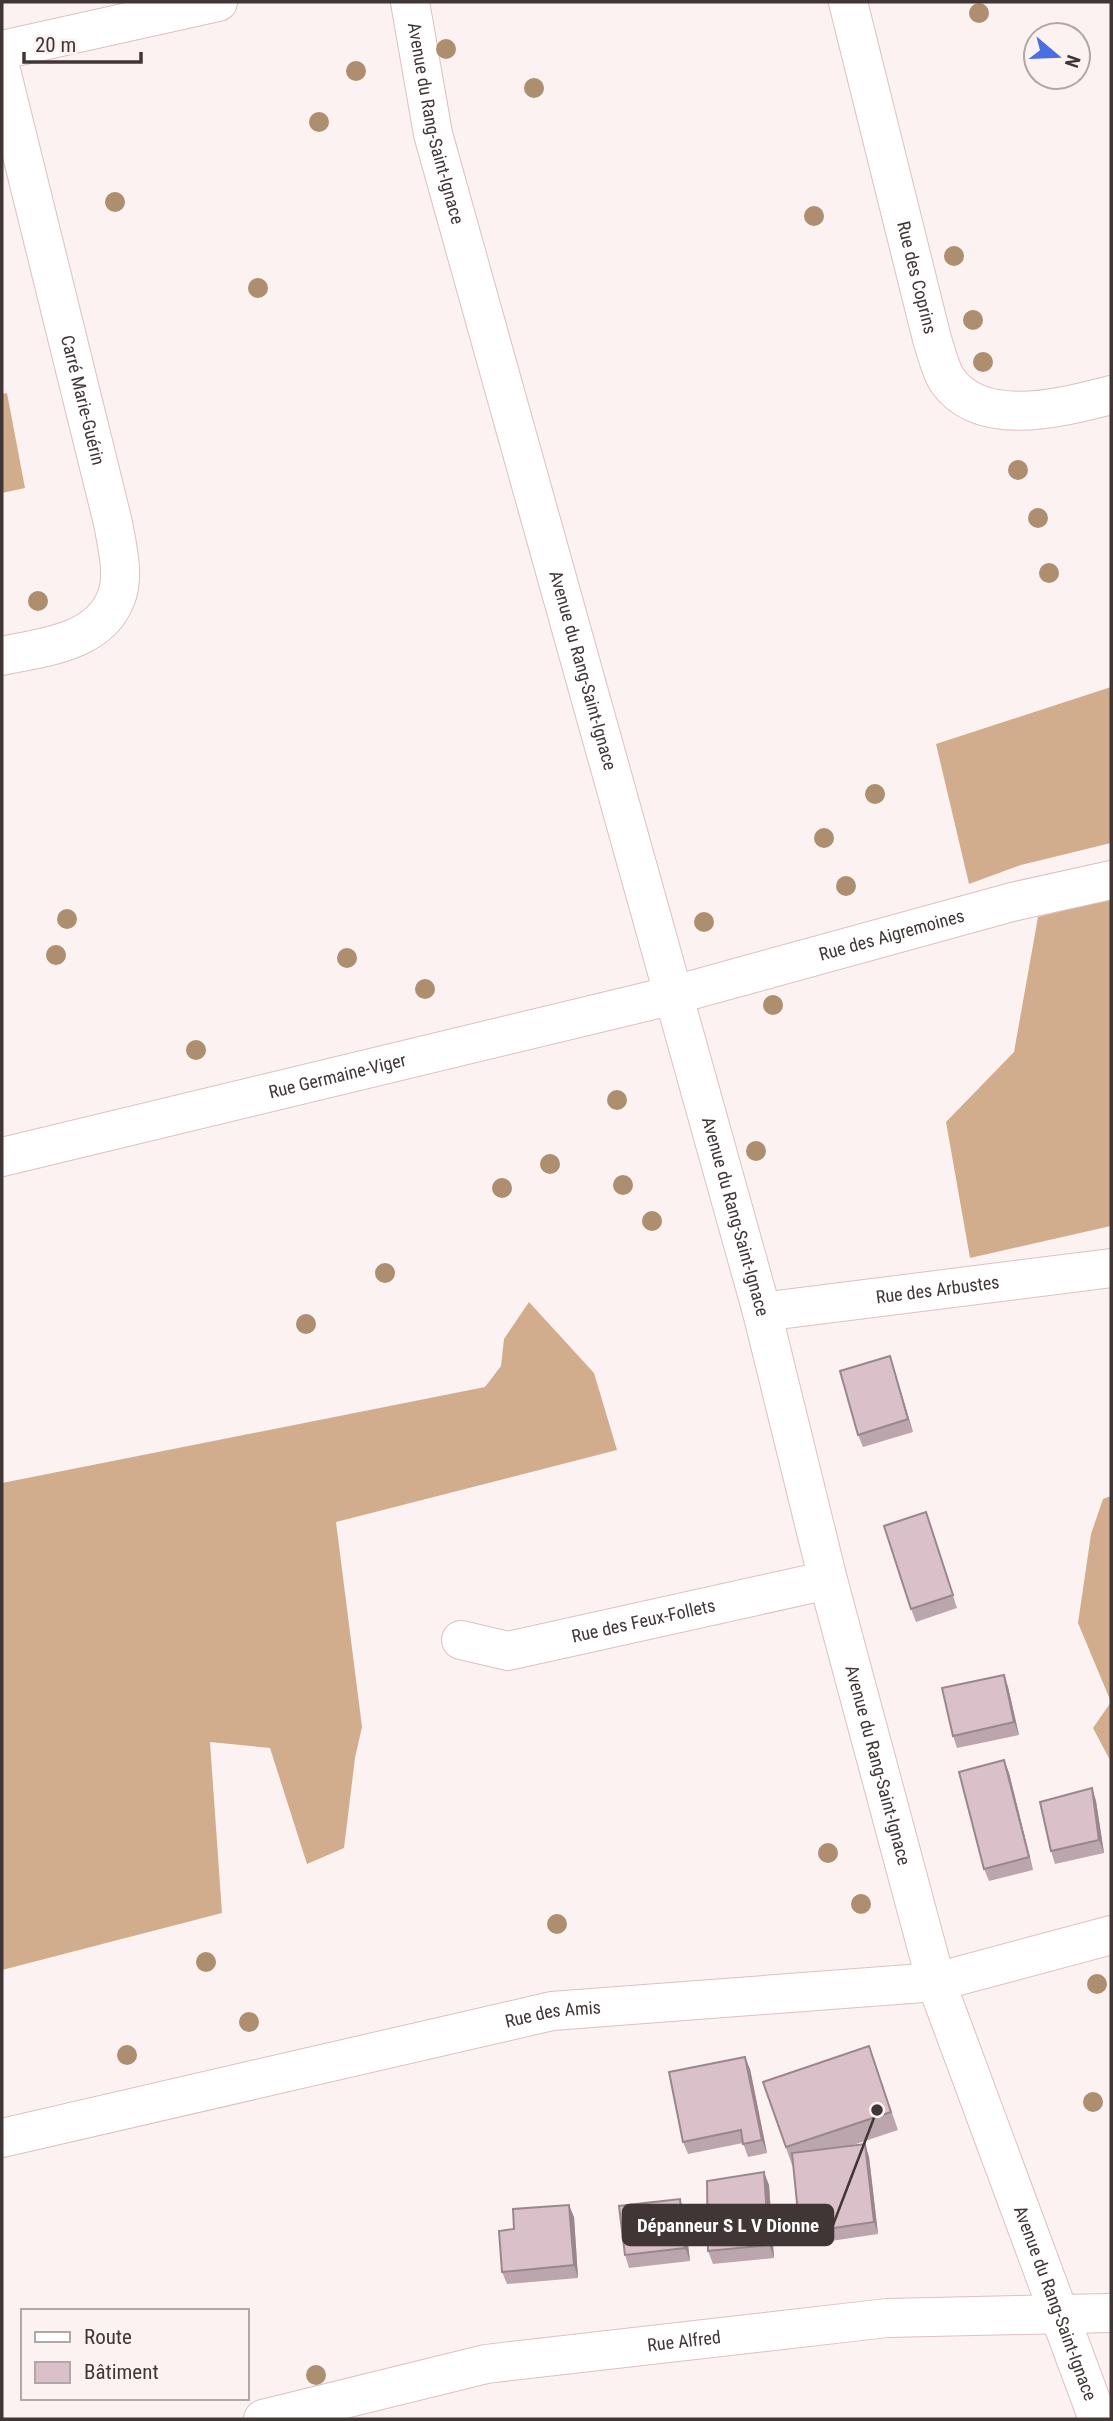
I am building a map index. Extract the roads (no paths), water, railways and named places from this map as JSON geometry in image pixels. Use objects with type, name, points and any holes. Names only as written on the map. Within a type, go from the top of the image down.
[{"type":"street","points":[[2,50],[218,2]]},
{"type":"street","name":"Avenue du Rang-Saint-Ignace","points":[[410,2],[433,134],[762,1312],[828,1580],[936,1982],[1098,2419]]},
{"type":"street","name":"Rue des Coprins","points":[[848,2],[932,339],[947,380],[971,402],[1007,411],[1053,409],[1111,395]]},
{"type":"street","name":"Carré Marie-Guérin","points":[[2,74],[113,523],[120,563],[117,597],[102,621],[69,642],[2,656]]},
{"type":"street","name":"Rue des Aigremoines","points":[[674,995],[1012,902],[1111,880]]},
{"type":"street","name":"Rue Germaine-Viger","points":[[2,1157],[674,995]]},
{"type":"street","name":"Rue des Arbustes","points":[[762,1312],[1111,1268]]},
{"type":"street","name":"Rue des Feux-Follets","points":[[461,1640],[508,1651],[828,1580]]},
{"type":"street","name":"Rue des Amis","points":[[2,2138],[552,2011],[936,1982],[1111,1935]]},
{"type":"street","name":"Rue Alfred","points":[[263,2419],[486,2364],[887,2318],[1111,2313]]},
{"type":"place","name":"Dépanneur S L V Dionne","points":[[877,2110]]}]
